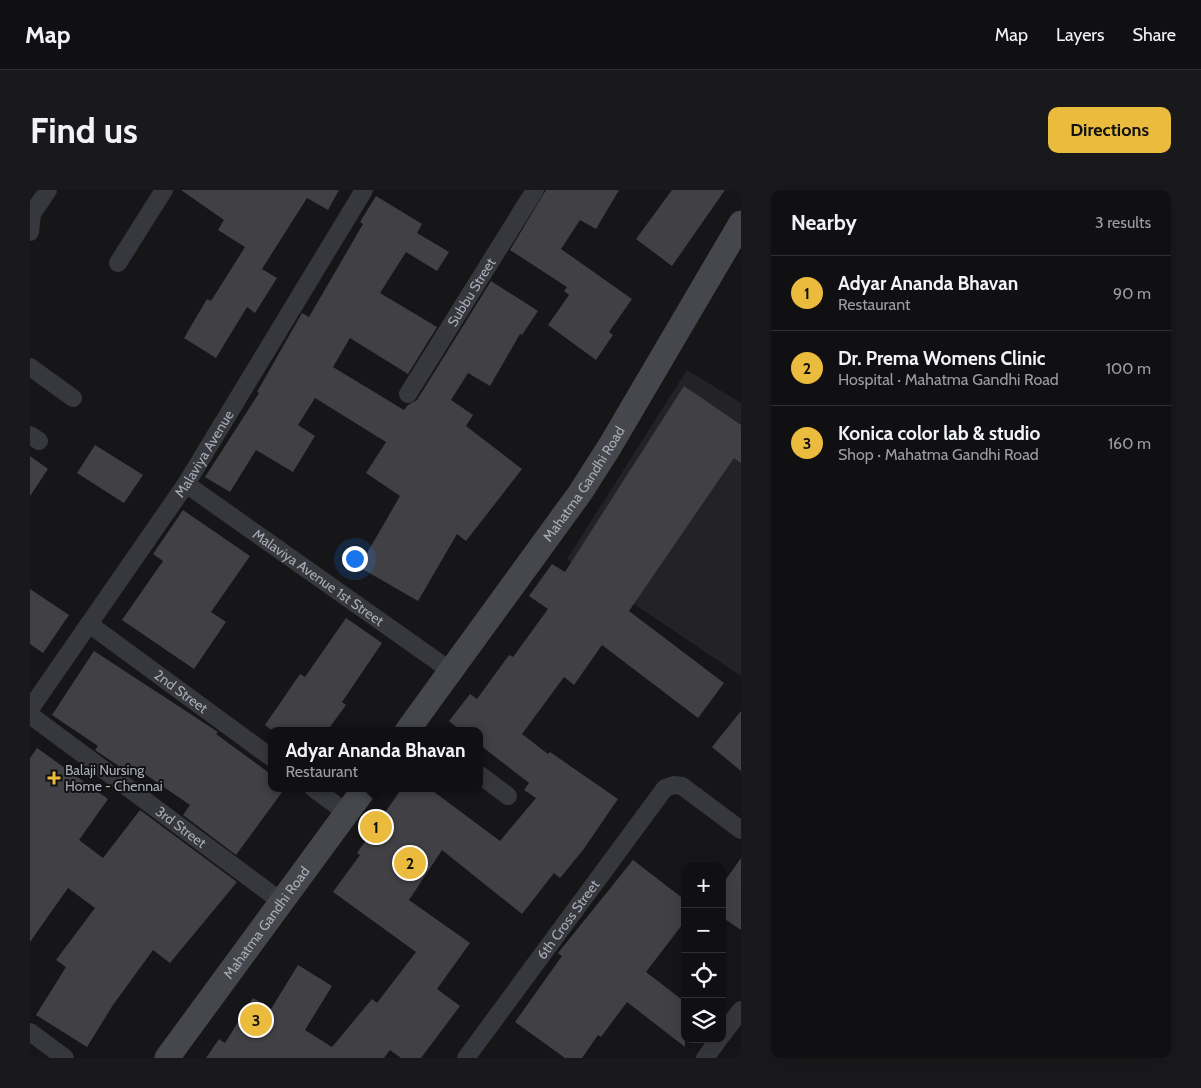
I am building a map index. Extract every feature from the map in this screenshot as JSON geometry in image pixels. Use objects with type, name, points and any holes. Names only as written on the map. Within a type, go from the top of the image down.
[{"type":"main road","name":"Mahatma Gandhi Road","points":[[413,727],[450,671],[585,485],[741,223]]},
{"type":"main road","name":"Mahatma Gandhi Road","points":[[167,1058],[362,792]]},
{"type":"street","points":[[30,232],[32,214],[48,190]]},
{"type":"street","points":[[118,263],[164,190]]},
{"type":"street","name":"Malaviya Avenue","points":[[30,709],[186,484],[364,190]]},
{"type":"street","name":"Subbu Street","points":[[408,394],[535,190]]},
{"type":"street","points":[[30,367],[73,398]]},
{"type":"street","name":"Malaviya Avenue 1st Street","points":[[186,484],[450,671]]},
{"type":"street","name":"2nd Street","points":[[89,624],[268,755]]},
{"type":"street","name":"3rd Street","points":[[30,715],[282,902]]},
{"type":"street","points":[[483,777],[508,796]]},
{"type":"street","name":"6th Cross Street","points":[[466,1058],[665,788],[674,785],[690,791],[741,830]]},
{"type":"street","points":[[318,792],[347,813]]},
{"type":"street","points":[[726,1030],[741,1010]]},
{"type":"street","points":[[30,1032],[65,1058]]},
{"type":"street","points":[[705,1058],[716,1043]]},
{"type":"shaded area","points":[[687,370],[741,403],[741,676],[567,559]]},
{"type":"building","points":[[181,190],[339,190],[328,210],[307,198],[262,269],[277,278],[255,313],[247,307],[216,358],[184,338],[207,299],[211,301],[245,247],[218,230],[224,220]]},
{"type":"building","points":[[546,190],[619,190],[596,229],[580,220],[561,249],[632,299],[609,332],[613,335],[596,360],[548,325],[569,295],[564,291],[567,287],[510,250]]},
{"type":"building","points":[[672,190],[725,190],[672,266],[636,239]]},
{"type":"building","points":[[376,196],[422,224],[417,233],[449,252],[437,271],[406,252],[380,293],[437,327],[408,374],[350,338],[333,367],[404,410],[408,405],[417,400],[491,281],[538,311],[522,335],[520,334],[490,386],[468,373],[451,400],[473,415],[466,426],[522,469],[466,541],[457,534],[418,601],[359,567],[400,496],[366,473],[386,442],[315,398],[298,425],[315,436],[293,472],[256,450],[230,492],[205,477],[259,393],[257,392],[302,313],[309,317],[363,224],[360,222]]},
{"type":"building","points":[[684,386],[741,425],[741,463],[734,458],[629,611],[724,683],[698,718],[602,645],[574,685],[564,677],[522,734],[548,754],[550,752],[618,799],[583,850],[560,878],[554,873],[522,914],[442,850],[409,900],[470,943],[437,989],[460,1006],[421,1058],[401,1058],[390,1050],[384,1058],[206,1058],[219,1039],[225,1043],[253,998],[271,1009],[298,965],[332,986],[305,1030],[332,1047],[372,999],[377,1003],[416,952],[333,892],[360,855],[357,853],[399,792],[434,792],[500,841],[536,798],[524,790],[529,783],[483,747],[483,727],[456,727],[449,721],[470,694],[477,699],[509,655],[513,657],[548,609],[529,596],[552,564],[565,572]]},
{"type":"building","points":[[95,445],[143,475],[124,503],[77,473]]},
{"type":"building","points":[[30,456],[48,469],[30,496]]},
{"type":"building","points":[[183,510],[250,556],[211,612],[226,622],[194,669],[122,620],[163,561],[153,554]]},
{"type":"building","points":[[30,589],[69,615],[43,653],[30,644]]},
{"type":"building","points":[[346,618],[382,643],[342,702],[346,705],[330,727],[268,727],[265,725],[300,674],[305,677]]},
{"type":"building","points":[[94,651],[218,732],[216,734],[268,772],[268,792],[282,792],[236,855],[183,815],[190,805],[136,768],[132,775],[95,750],[98,746],[52,715]]},
{"type":"building","points":[[741,711],[741,771],[712,747]]},
{"type":"building","points":[[37,748],[108,799],[79,840],[103,858],[140,810],[237,882],[170,963],[153,950],[113,1005],[87,1047],[36,1015],[66,967],[56,960],[95,908],[68,888],[30,942],[30,758]]},
{"type":"building","points":[[741,858],[741,930],[726,920],[726,879]]},
{"type":"building","points":[[633,860],[681,897],[681,926],[646,972],[681,999],[681,1043],[685,1043],[685,1047],[627,1002],[601,1037],[598,1035],[582,1058],[565,1058],[515,1022],[562,956],[558,953]]},
{"type":"place","name":"Balaji Nursing Home - Chennai","points":[[54,778]]},
{"type":"place","name":"Adyar Ananda Bhavan","points":[[376,827]]},
{"type":"place","name":"Dr. Prema Womens Clinic","points":[[410,863]]},
{"type":"place","name":"Konica color lab & studio","points":[[256,1020]]}]
